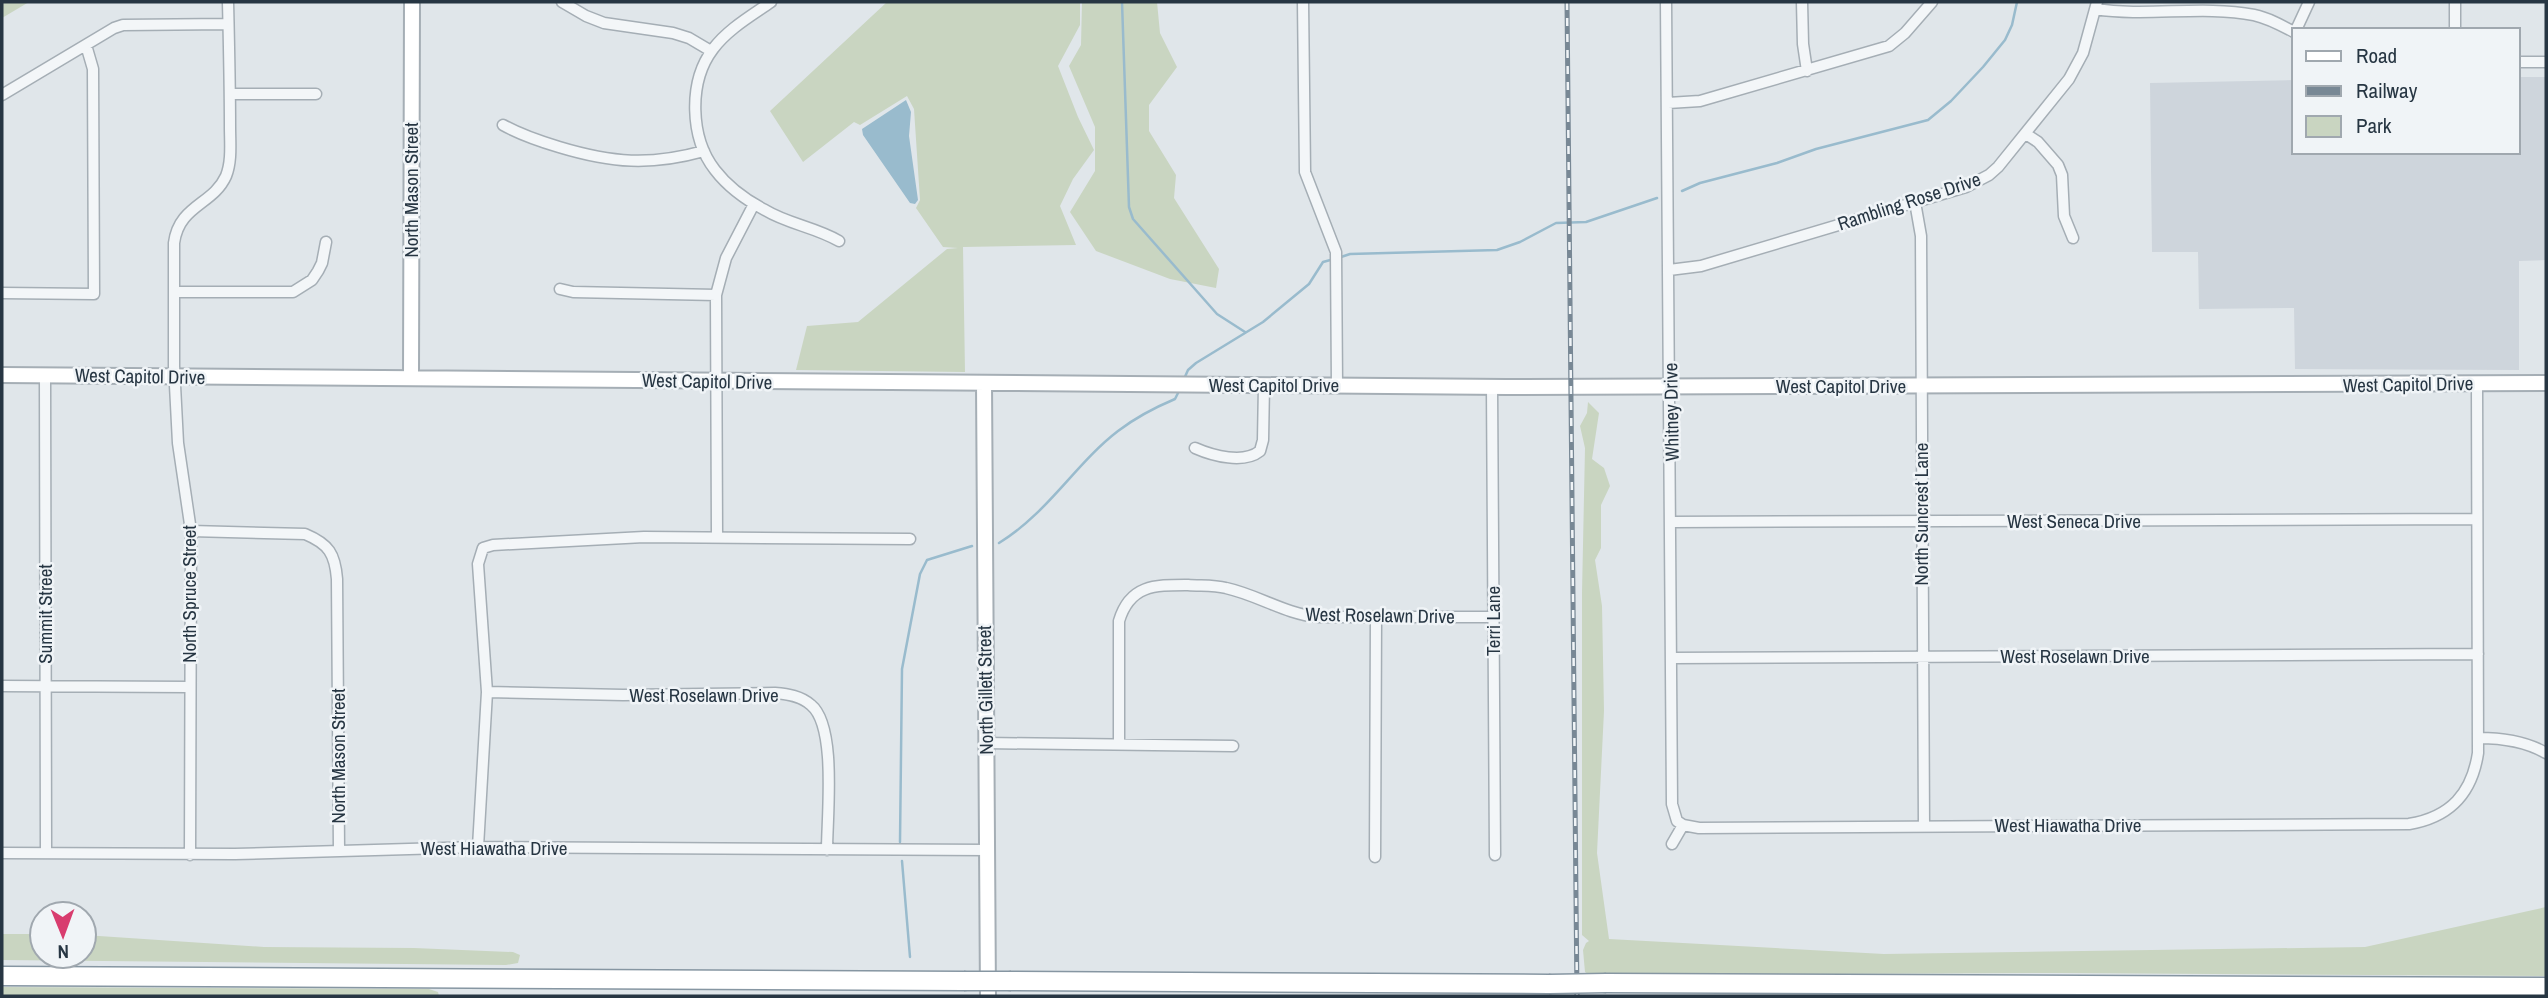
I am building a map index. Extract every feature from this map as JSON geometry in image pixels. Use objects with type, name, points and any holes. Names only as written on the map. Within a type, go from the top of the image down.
[{"type":"highway","points":[[2,976],[2546,987]]},
{"type":"street","name":"North Spruce Street","points":[[190,855],[191,531],[178,452],[174,292],[176,231],[186,214],[215,191],[226,174],[229,157],[230,94],[228,2]]},
{"type":"street","name":"North Mason Street","points":[[411,378],[412,2]]},
{"type":"street","points":[[562,2],[604,23],[673,33],[690,38],[711,51]]},
{"type":"street","points":[[771,2],[734,29],[711,51],[702,68],[696,92],[698,128],[704,152],[727,184],[754,204],[776,215],[820,230],[839,241]]},
{"type":"street","points":[[1303,2],[1305,172],[1336,252],[1337,385]]},
{"type":"street","name":"Whitney Drive","points":[[1666,2],[1671,387],[1672,804],[1680,823]]},
{"type":"street","points":[[1802,2],[1807,71]]},
{"type":"street","points":[[1668,103],[1700,101],[1889,46],[1905,33],[1932,2]]},
{"type":"street","points":[[2296,28],[2309,2]]},
{"type":"street","points":[[2455,2],[2455,28]]},
{"type":"street","points":[[2096,6],[2126,12],[2243,13],[2269,19],[2292,30]]},
{"type":"street","name":"Rambling Rose Drive","points":[[1669,270],[1701,266],[1966,187],[1989,175],[2026,134],[2077,66],[2096,6]]},
{"type":"street","points":[[2,95],[114,28],[133,23],[228,23]]},
{"type":"street","points":[[2,293],[94,294],[93,69],[86,45]]},
{"type":"street","points":[[2520,62],[2546,62]]},
{"type":"street","points":[[230,94],[316,94]]},
{"type":"street","points":[[503,125],[521,135],[596,158],[658,161],[704,152]]},
{"type":"street","points":[[2026,134],[2038,142],[2058,165],[2062,175],[2064,216],[2074,238]]},
{"type":"street","name":"North Suncrest Lane","points":[[1915,202],[1921,236],[1924,826]]},
{"type":"street","points":[[717,536],[716,295],[726,258],[754,204]]},
{"type":"street","points":[[174,292],[293,292],[312,280],[318,271],[326,242]]},
{"type":"street","points":[[560,289],[573,292],[716,295]]},
{"type":"street","name":"West Capitol Drive","points":[[2,375],[1492,387],[2546,383]]},
{"type":"street","name":"Summit Street","points":[[45,376],[46,853]]},
{"type":"street","name":"North Gillett Street","points":[[984,383],[988,996]]},
{"type":"street","points":[[2477,383],[2479,738],[2529,744],[2546,752]]},
{"type":"street","points":[[1195,448],[1213,456],[1248,457],[1261,451],[1264,385]]},
{"type":"street","name":"Terri Lane","points":[[1492,387],[1495,855]]},
{"type":"street","name":"West Seneca Drive","points":[[1672,522],[2477,519]]},
{"type":"street","name":"North Mason Street","points":[[191,531],[295,532],[322,541],[333,556],[337,579],[339,850]]},
{"type":"street","points":[[478,847],[486,692],[478,564],[481,551],[486,546],[644,537],[910,539]]},
{"type":"street","name":"West Roselawn Drive","points":[[1119,744],[1119,621],[1127,604],[1139,592],[1161,585],[1211,586],[1236,591],[1277,608],[1306,616],[1492,617]]},
{"type":"street","points":[[1375,857],[1377,616]]},
{"type":"street","name":"West Roselawn Drive","points":[[1672,658],[2478,654]]},
{"type":"street","points":[[2,686],[189,687]]},
{"type":"street","name":"West Roselawn Drive","points":[[486,692],[623,695],[775,693],[795,696],[811,705],[825,727],[828,754],[827,850]]},
{"type":"street","name":"West Hiawatha Drive","points":[[1680,823],[1699,828],[2409,824],[2435,817],[2455,803],[2468,788],[2473,777],[2479,738]]},
{"type":"street","points":[[986,743],[1233,746]]},
{"type":"street","points":[[1672,844],[1680,823]]},
{"type":"street","name":"West Hiawatha Drive","points":[[2,853],[190,855],[478,847],[987,850]]},
{"type":"shaded area","points":[[2520,77],[2546,77],[2546,260],[2519,261],[2519,370],[2295,369],[2294,308],[2199,309],[2198,252],[2152,252],[2150,83],[2292,80],[2292,154],[2520,154]]},
{"type":"green space","points":[[2,2],[29,2],[2,18]]},
{"type":"green space","points":[[887,2],[1080,2],[1080,25],[1058,66],[1094,150],[1073,179],[1060,206],[1076,245],[963,247],[965,372],[796,370],[807,326],[858,322],[947,249],[958,248],[943,247],[916,208],[920,200],[914,109],[907,96],[860,125],[854,122],[803,162],[770,111]]},
{"type":"green space","points":[[1082,2],[1157,2],[1160,33],[1177,67],[1149,105],[1149,131],[1176,175],[1174,198],[1219,269],[1216,288],[1170,279],[1096,251],[1070,212],[1095,171],[1095,127],[1069,66],[1081,45]]},
{"type":"green space","points":[[1588,402],[1599,413],[1592,459],[1604,468],[1610,486],[1601,505],[1601,548],[1595,560],[1602,606],[1604,711],[1597,853],[1609,939],[1884,954],[2365,947],[2546,907],[2546,976],[2061,973],[1589,975],[1585,972],[1583,950],[1589,941],[1582,935],[1582,593],[1585,448],[1580,426],[1587,413]]},
{"type":"green space","points":[[2,934],[28,934],[28,960],[2,960]]},
{"type":"green space","points":[[98,936],[264,947],[414,948],[513,952],[520,955],[518,963],[98,961]]},
{"type":"green space","points":[[2,987],[429,989],[438,992],[439,996],[2,996]]},
{"type":"water","points":[[906,100],[911,112],[909,136],[918,200],[915,204],[910,203],[863,135],[862,129]]},
{"type":"waterway","points":[[1122,2],[1129,207],[1133,219],[1217,314],[1245,332]]},
{"type":"waterway","points":[[1682,191],[1700,183],[1777,163],[1816,149],[1928,120],[1951,101],[2005,40],[2012,25],[2017,2]]},
{"type":"waterway","points":[[1341,257],[1350,254],[1497,250],[1520,242],[1556,223],[1586,222],[1657,198]]},
{"type":"waterway","points":[[1184,379],[1188,370],[1196,363],[1263,322],[1309,284],[1323,262],[1334,259]]},
{"type":"waterway","points":[[999,543],[1047,503],[1088,458],[1118,431],[1175,399],[1179,391]]},
{"type":"waterway","points":[[900,842],[902,669],[920,574],[927,560],[972,546]]},
{"type":"waterway","points":[[902,861],[910,957]]},
{"type":"railway","points":[[1567,2],[1577,996]]}]
